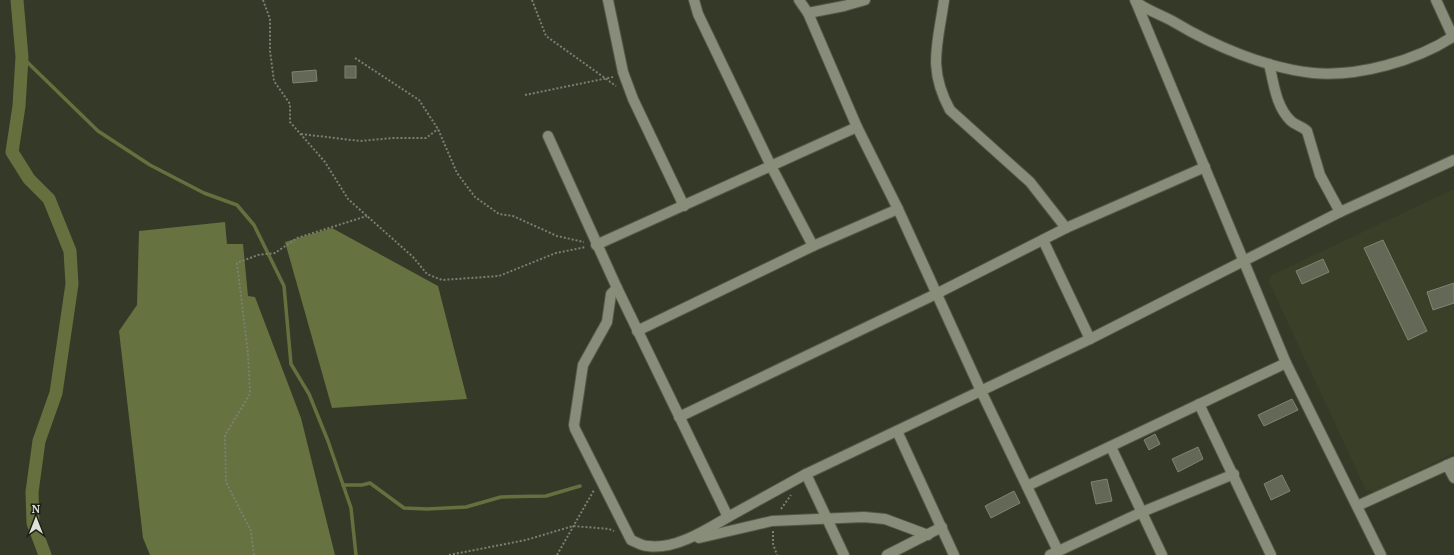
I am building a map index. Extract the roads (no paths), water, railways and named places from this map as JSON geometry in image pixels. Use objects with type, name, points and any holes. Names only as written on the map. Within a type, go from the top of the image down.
[{"type":"street","points":[[608,0],[623,72],[633,99],[684,206]]},
{"type":"street","points":[[694,0],[698,14],[771,166],[813,246]]},
{"type":"street","points":[[799,0],[808,13],[857,127],[898,209],[981,391],[1027,486],[1054,553],[1142,512],[1234,474]]},
{"type":"street","points":[[808,13],[865,0]]},
{"type":"street","points":[[944,0],[935,57],[936,80],[950,110],[1030,182],[1066,228]]},
{"type":"street","points":[[1136,1],[1216,44],[1269,64],[1314,73],[1356,70],[1388,65],[1435,49],[1454,37],[1436,0]]},
{"type":"street","points":[[1136,1],[1242,260],[1286,363],[1381,555]]},
{"type":"street","points":[[1269,64],[1283,113],[1292,122],[1307,131],[1320,175],[1340,212]]},
{"type":"street","points":[[596,245],[857,127]]},
{"type":"street","points":[[548,136],[596,245],[728,516]]},
{"type":"street","points":[[666,545],[692,537],[806,474],[1090,339],[1242,260],[1340,212],[1454,160]]},
{"type":"street","points":[[679,417],[936,294],[1066,228],[1205,167]]},
{"type":"street","points":[[637,331],[813,246],[898,209]]},
{"type":"street","points":[[1043,240],[1090,339]]},
{"type":"street","points":[[617,288],[611,294],[606,322],[583,366],[574,425],[631,540],[647,546],[675,546],[709,535],[772,521],[864,517],[885,518],[928,535]]},
{"type":"street","points":[[1027,486],[1286,363]]},
{"type":"street","points":[[1199,404],[1234,474],[1269,554]]},
{"type":"street","points":[[897,431],[954,555]]},
{"type":"street","points":[[1111,447],[1162,555]]},
{"type":"street","points":[[1357,506],[1451,463],[1454,478]]},
{"type":"street","points":[[806,474],[844,555]]},
{"type":"street","points":[[887,555],[942,527]]},
{"type":"waterway","points":[[17,0],[22,57],[19,106],[12,152],[29,179],[49,199],[70,251],[72,284],[56,393],[39,441],[32,492],[33,523],[45,555]]},
{"type":"waterway","points":[[22,57],[98,131],[150,165],[204,193],[237,205],[254,225],[284,286],[291,364],[309,394],[328,441],[351,508],[356,555]]},
{"type":"waterway","points":[[343,485],[362,485],[370,483],[404,508],[427,509],[466,507],[501,497],[546,496],[580,486]]}]
